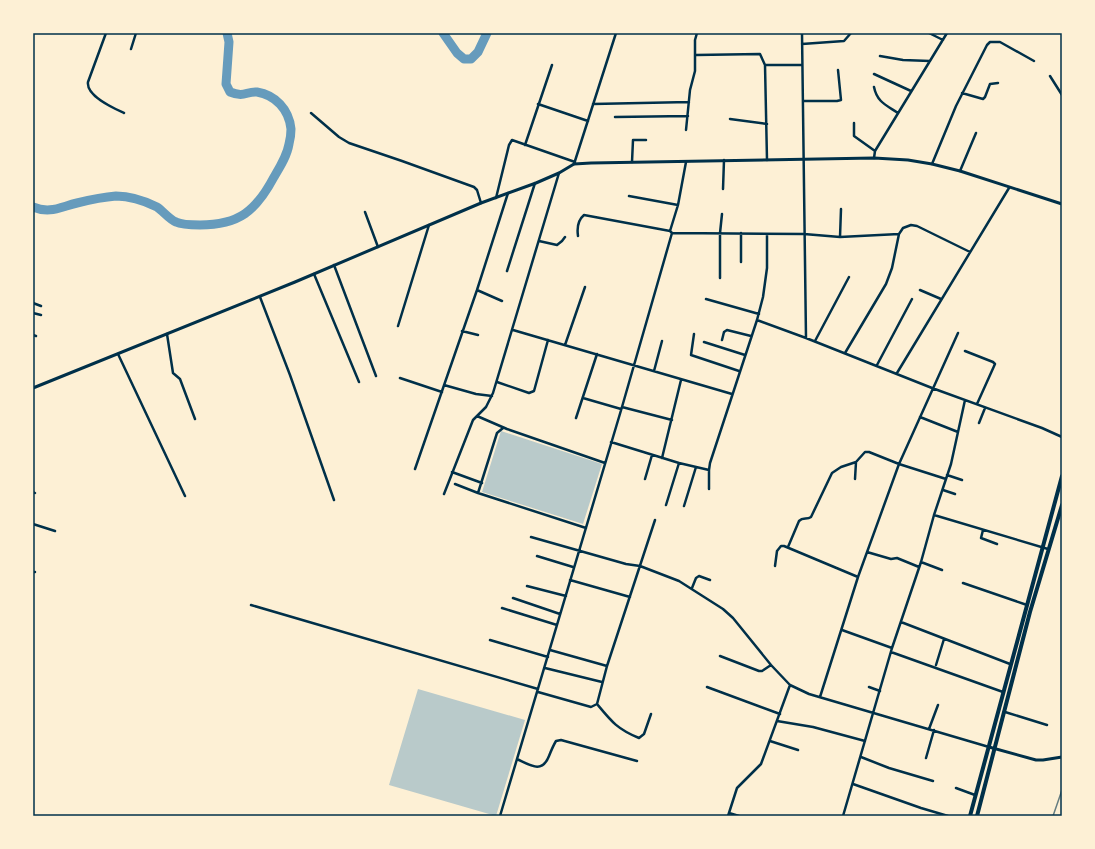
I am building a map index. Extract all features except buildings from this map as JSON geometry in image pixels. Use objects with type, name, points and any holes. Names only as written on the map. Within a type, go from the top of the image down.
[{"type":"main road","points":[[970,816],[1042,547],[1060,489],[1062,476]]},
{"type":"main road","points":[[977,816],[996,749],[1030,612],[1062,505]]},
{"type":"street","points":[[106,33],[88,82],[88,87],[91,92],[103,102],[124,113]]},
{"type":"street","points":[[131,49],[136,33]]},
{"type":"street","points":[[33,388],[260,297],[481,203],[559,173],[574,163],[616,33]]},
{"type":"street","points":[[686,130],[696,55],[695,40],[697,33]]},
{"type":"street","points":[[802,33],[806,338]]},
{"type":"street","points":[[802,44],[844,41],[851,33]]},
{"type":"street","points":[[929,33],[943,40]]},
{"type":"street","points":[[874,158],[875,151],[947,33]]},
{"type":"street","points":[[932,164],[962,93],[990,42],[1000,42],[1034,62]]},
{"type":"street","points":[[696,55],[760,54],[765,65],[767,160]]},
{"type":"street","points":[[880,56],[902,60],[930,61]]},
{"type":"street","points":[[526,145],[538,104],[552,65]]},
{"type":"street","points":[[765,65],[802,65]]},
{"type":"street","points":[[803,101],[842,100],[838,70]]},
{"type":"street","points":[[874,74],[911,91]]},
{"type":"street","points":[[1050,76],[1062,95]]},
{"type":"street","points":[[962,93],[983,99],[990,84],[998,83]]},
{"type":"street","points":[[874,87],[879,101],[898,113]]},
{"type":"street","points":[[593,104],[689,102]]},
{"type":"street","points":[[538,104],[588,121]]},
{"type":"street","points":[[311,113],[349,144],[474,187],[477,190],[481,203]]},
{"type":"street","points":[[615,117],[688,116]]},
{"type":"street","points":[[730,119],[767,124]]},
{"type":"street","points":[[854,123],[854,136],[875,151]]},
{"type":"street","points":[[960,171],[976,133]]},
{"type":"street","points":[[496,198],[510,142],[512,140],[516,140],[574,163],[874,158],[908,160],[960,171],[1062,204]]},
{"type":"street","points":[[632,162],[633,140],[646,140]]},
{"type":"street","points":[[723,189],[724,160]]},
{"type":"street","points":[[500,816],[545,668],[573,567],[622,408],[671,232],[686,162]]},
{"type":"street","points":[[444,494],[473,420],[486,407],[492,396],[559,173]]},
{"type":"street","points":[[507,271],[536,183]]},
{"type":"street","points":[[897,373],[1009,188]]},
{"type":"street","points":[[415,469],[477,290],[508,193]]},
{"type":"street","points":[[629,196],[678,205]]},
{"type":"street","points":[[840,237],[841,209]]},
{"type":"street","points":[[365,212],[378,247]]},
{"type":"street","points":[[720,278],[720,233],[722,214]]},
{"type":"street","points":[[578,236],[577,231],[580,220],[584,215],[671,232],[804,234],[840,237],[899,234]]},
{"type":"street","points":[[398,326],[429,225]]},
{"type":"street","points":[[845,353],[889,277],[899,234],[902,228],[907,226],[917,226],[970,252]]},
{"type":"street","points":[[741,233],[741,262]]},
{"type":"street","points":[[709,489],[709,470],[739,371],[759,314],[767,268],[767,234]]},
{"type":"street","points":[[539,241],[557,244],[565,237]]},
{"type":"street","points":[[334,265],[376,376]]},
{"type":"street","points":[[314,274],[359,382]]},
{"type":"street","points":[[815,341],[849,277]]},
{"type":"street","points":[[566,345],[585,287]]},
{"type":"street","points":[[477,290],[502,301]]},
{"type":"street","points":[[920,290],[941,299]]},
{"type":"street","points":[[260,297],[295,387],[334,500]]},
{"type":"street","points":[[706,299],[759,314]]},
{"type":"street","points":[[876,365],[912,299]]},
{"type":"street","points":[[33,304],[41,306]]},
{"type":"street","points":[[33,313],[41,315]]},
{"type":"street","points":[[757,320],[815,341],[932,388],[1042,428],[1062,437]]},
{"type":"street","points":[[462,330],[478,336]]},
{"type":"street","points":[[512,330],[732,394]]},
{"type":"street","points":[[722,340],[724,332],[728,330],[751,336]]},
{"type":"street","points":[[167,334],[173,373],[180,379],[195,419]]},
{"type":"street","points":[[694,334],[691,355],[739,371]]},
{"type":"street","points":[[820,696],[858,577],[898,464],[958,334]]},
{"type":"street","points":[[497,382],[532,393],[534,391],[548,340]]},
{"type":"street","points":[[654,371],[662,341]]},
{"type":"street","points":[[704,342],[745,355]]},
{"type":"street","points":[[965,351],[994,362],[995,364],[977,404]]},
{"type":"street","points":[[118,354],[185,496]]},
{"type":"street","points":[[576,418],[597,354]]},
{"type":"street","points":[[400,378],[442,392]]},
{"type":"street","points":[[662,458],[681,380]]},
{"type":"street","points":[[444,385],[476,394],[492,396]]},
{"type":"street","points":[[583,398],[672,420]]},
{"type":"street","points":[[843,816],[892,650],[943,490],[965,400]]},
{"type":"street","points":[[979,423],[985,408]]},
{"type":"street","points":[[477,416],[503,427],[605,463]]},
{"type":"street","points":[[920,417],[958,432]]},
{"type":"street","points":[[478,493],[498,432],[503,427]]},
{"type":"street","points":[[611,442],[679,463],[709,470]]},
{"type":"street","points":[[855,479],[856,462],[862,454],[867,452],[898,464],[946,479]]},
{"type":"street","points":[[645,478],[652,455]]},
{"type":"street","points":[[788,547],[799,521],[811,517],[832,473],[841,467],[856,462]]},
{"type":"street","points":[[666,505],[679,463]]},
{"type":"street","points":[[684,506],[696,467]]},
{"type":"street","points":[[452,472],[482,483]]},
{"type":"street","points":[[947,475],[962,480]]},
{"type":"street","points":[[455,484],[478,493],[586,528]]},
{"type":"street","points":[[943,490],[955,494]]},
{"type":"street","points":[[934,515],[1049,550]]},
{"type":"street","points":[[597,704],[607,666],[655,520]]},
{"type":"street","points":[[33,524],[55,531]]},
{"type":"street","points":[[983,530],[981,538],[997,544]]},
{"type":"street","points":[[531,537],[626,564],[640,566],[679,581],[692,588],[723,609],[733,618],[771,665],[790,685],[809,694],[1036,760],[1062,757]]},
{"type":"street","points":[[775,566],[778,548],[781,546],[788,547],[858,577]]},
{"type":"street","points":[[867,552],[891,559],[897,558],[919,567]]},
{"type":"street","points":[[537,556],[573,567]]},
{"type":"street","points":[[921,562],[942,570]]},
{"type":"street","points":[[692,588],[696,578],[699,576],[710,580]]},
{"type":"street","points":[[570,580],[630,597]]},
{"type":"street","points":[[963,583],[1027,605]]},
{"type":"street","points":[[527,586],[566,596]]},
{"type":"street","points":[[513,598],[560,614]]},
{"type":"street","points":[[251,605],[592,706],[597,704]]},
{"type":"street","points":[[502,608],[557,625]]},
{"type":"street","points":[[901,622],[1010,664]]},
{"type":"street","points":[[842,630],[1003,692]]},
{"type":"street","points":[[936,665],[944,638]]},
{"type":"street","points":[[490,640],[548,657]]},
{"type":"street","points":[[550,650],[607,666]]},
{"type":"street","points":[[720,656],[759,671],[771,665]]},
{"type":"street","points":[[545,668],[603,682]]},
{"type":"street","points":[[739,816],[728,815],[737,788],[761,764],[790,685]]},
{"type":"street","points":[[870,687],[880,691]]},
{"type":"street","points":[[707,688],[780,714]]},
{"type":"street","points":[[597,704],[618,728],[639,738],[644,734],[651,714]]},
{"type":"street","points":[[929,729],[938,704]]},
{"type":"street","points":[[1005,712],[1046,725]]},
{"type":"street","points":[[777,721],[813,727],[865,741]]},
{"type":"street","points":[[926,758],[934,730]]},
{"type":"street","points":[[517,759],[541,767],[547,761],[556,741],[561,740],[637,761]]},
{"type":"street","points":[[770,741],[798,750]]},
{"type":"street","points":[[861,757],[889,768],[933,781]]},
{"type":"street","points":[[853,784],[948,816]]},
{"type":"street","points":[[956,788],[975,795]]},
{"type":"shaded area","points":[[501,431],[602,464],[583,524],[482,492]]},
{"type":"shaded area","points":[[418,689],[525,720],[496,816],[389,785]]},
{"type":"waterway","points":[[33,207],[50,210],[111,196],[121,196],[137,199],[157,207],[173,221],[188,225],[214,224],[236,219],[253,207],[267,189],[287,153],[291,129],[290,122],[284,109],[270,96],[257,92],[242,94],[230,92],[226,84],[229,42],[227,33]]},
{"type":"waterway","points":[[443,33],[457,53],[464,59],[471,59],[478,52],[487,33]]},
{"type":"railway","points":[[1053,816],[1062,790]]}]
